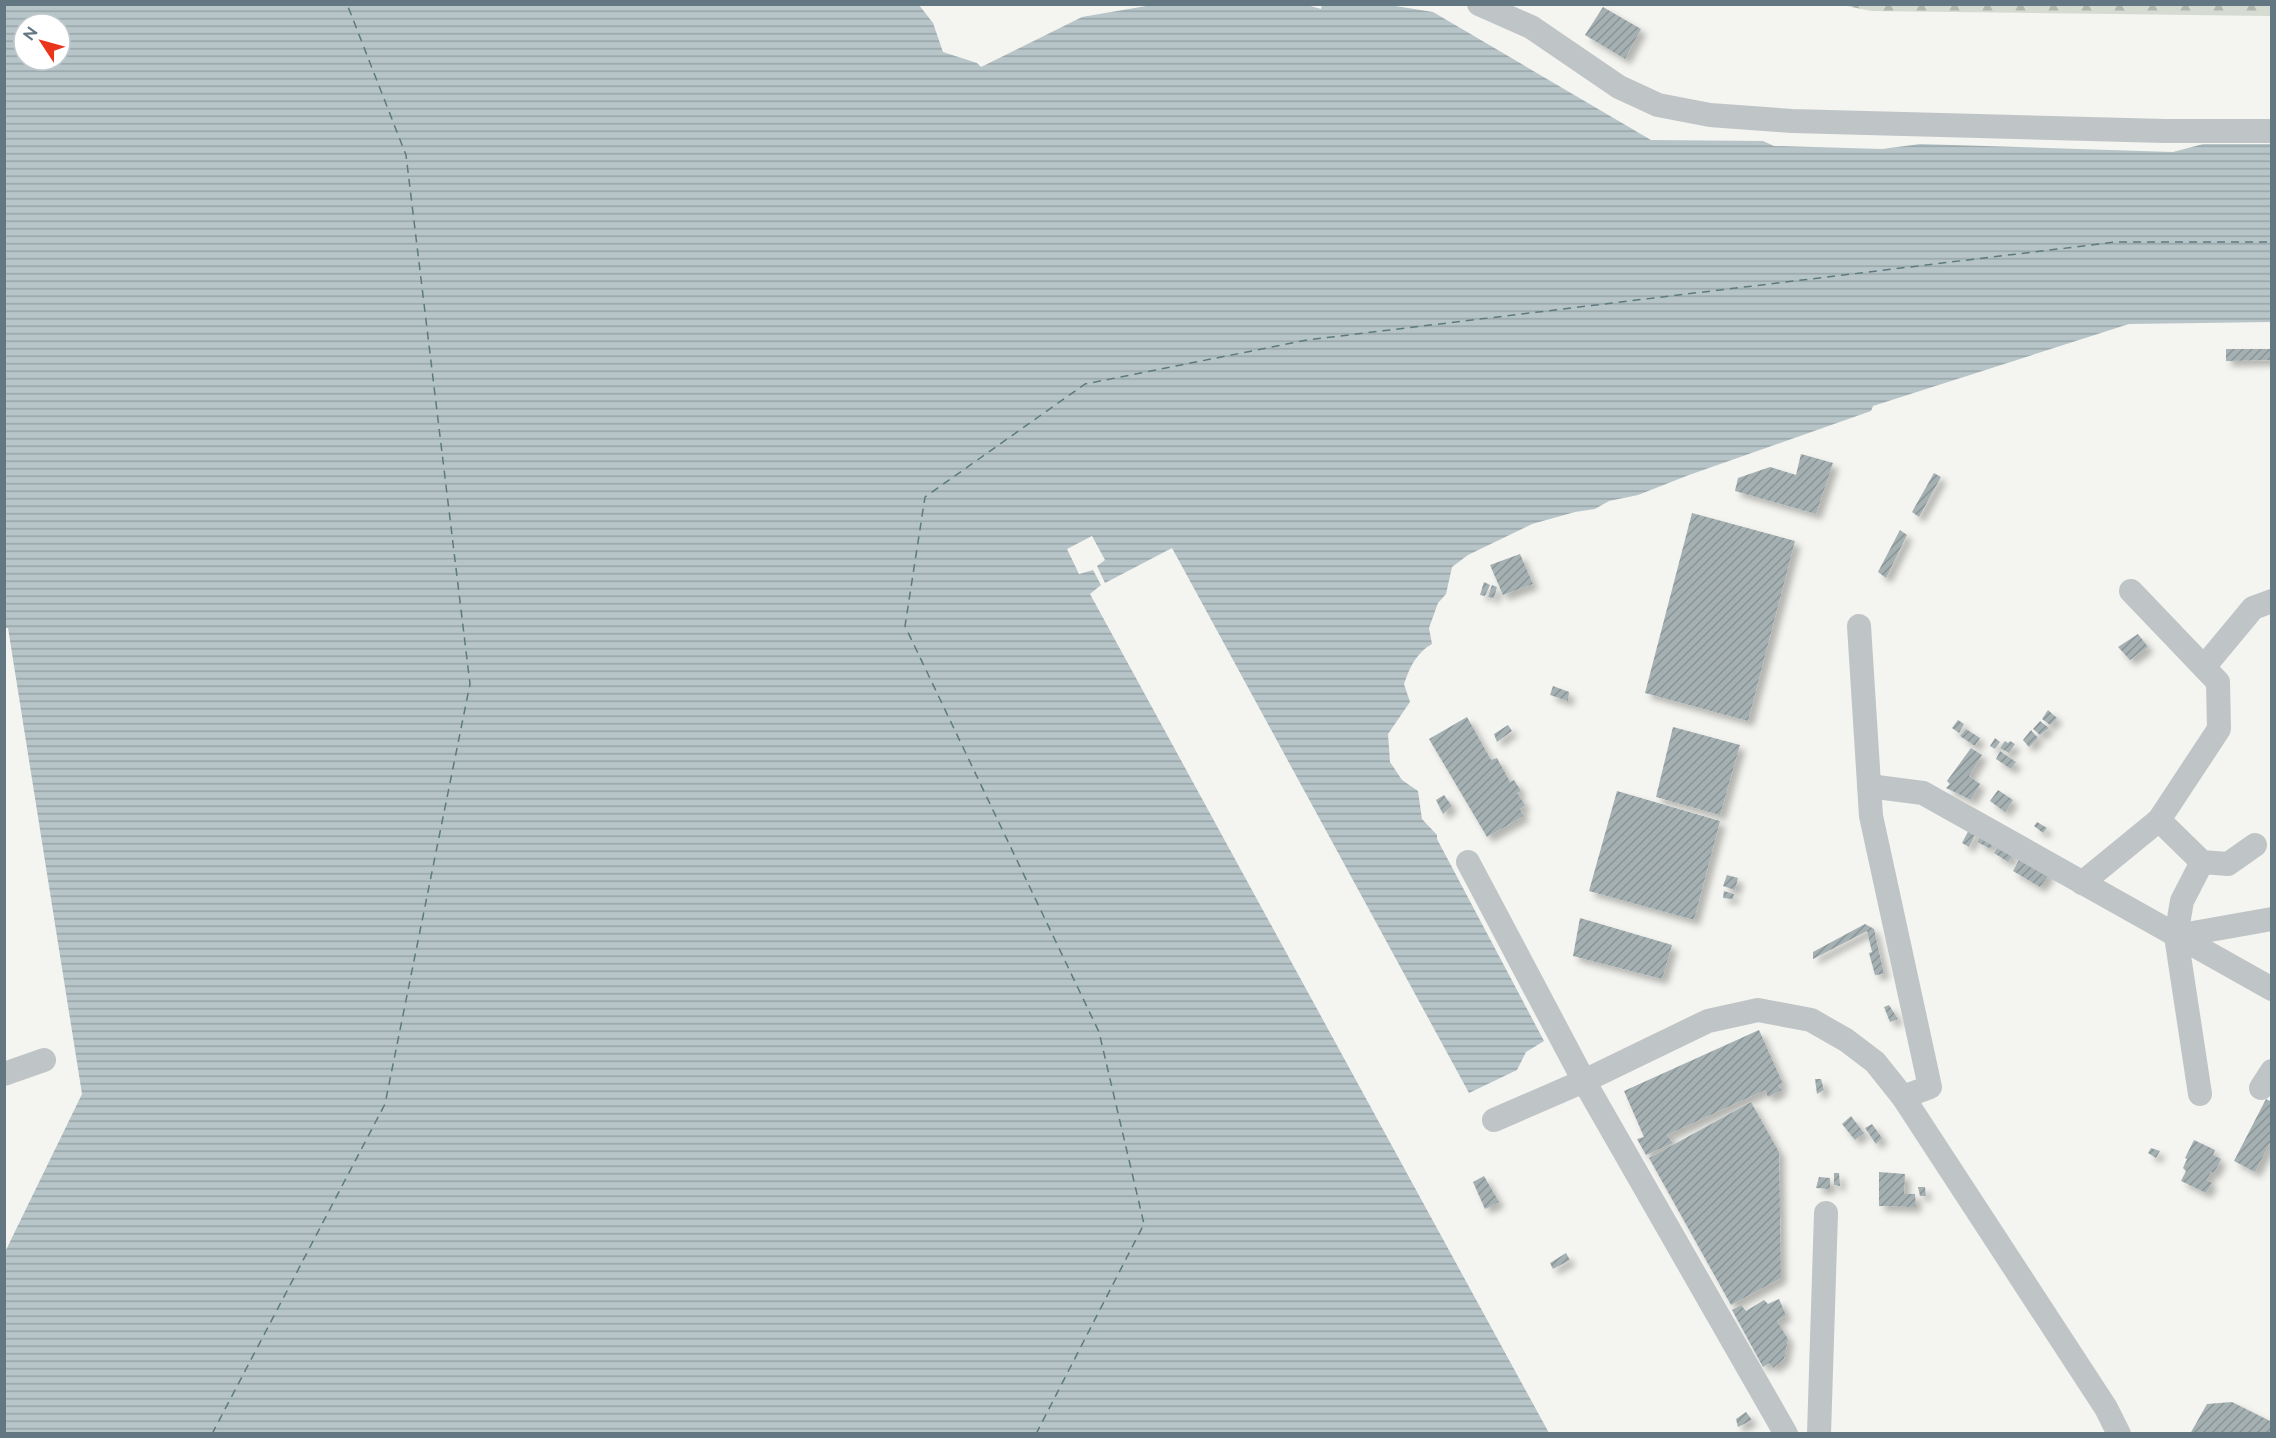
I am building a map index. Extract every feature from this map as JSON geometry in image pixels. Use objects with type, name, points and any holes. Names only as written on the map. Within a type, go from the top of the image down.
[{"type":"street","points":[[1479,4],[1531,27],[1619,87],[1658,105],[1710,116],[1792,121],[2165,132],[2271,131]]},
{"type":"street","points":[[2082,883],[2159,820],[2219,729],[2218,682],[2131,591]]},
{"type":"street","points":[[2204,667],[2253,608],[2271,601]]},
{"type":"street","points":[[1859,626],[1871,816],[1930,1087],[1903,1097]]},
{"type":"street","points":[[1869,786],[1923,793],[2271,989]]},
{"type":"street","points":[[2159,820],[2202,862],[2228,864],[2255,845]]},
{"type":"street","points":[[1468,862],[1584,1082],[1786,1434]]},
{"type":"street","points":[[2200,1094],[2176,936],[2182,902],[2202,862]]},
{"type":"street","points":[[2176,936],[2271,919]]},
{"type":"street","points":[[1494,1120],[1584,1082],[1708,1021],[1758,1010],[1811,1020],[1846,1040],[1875,1062],[1903,1097],[2106,1407],[2119,1434]]},
{"type":"street","points":[[4,1074],[44,1060]]},
{"type":"street","points":[[1820,1434],[1826,1213]]},
{"type":"green space","points":[[2271,4],[2271,16],[1871,11],[1842,5]]},
{"type":"shaded area","points":[[5,5],[919,5],[933,23],[943,52],[977,63],[981,67],[1082,17],[1152,5],[1307,5],[1321,9],[1322,5],[1389,5],[1433,12],[1651,140],[1763,141],[1774,146],[1882,149],[1920,144],[2173,152],[2203,144],[2271,144],[2271,322],[2129,324],[1873,406],[1871,411],[1638,495],[1609,501],[1595,509],[1532,524],[1468,555],[1452,567],[1446,594],[1438,603],[1429,628],[1432,644],[1414,661],[1404,684],[1410,702],[1388,734],[1390,762],[1402,780],[1418,791],[1422,819],[1437,835],[1437,839],[1544,1041],[1526,1052],[1517,1070],[1469,1093],[1172,548],[1105,583],[1097,566],[1105,560],[1092,536],[1067,549],[1079,574],[1093,570],[1101,585],[1090,594],[1549,1433],[5,1433],[5,1252],[82,1094],[8,628],[5,628]]},
{"type":"building","points":[[1603,7],[1641,29],[1625,59],[1585,35]]},
{"type":"building","points":[[2226,349],[2272,349],[2272,360],[2226,361]]},
{"type":"building","points":[[1801,454],[1833,463],[1816,514],[1735,491],[1738,478],[1770,467],[1796,475]]},
{"type":"building","points":[[1934,473],[1941,477],[1919,517],[1912,512]]},
{"type":"building","points":[[1692,513],[1795,541],[1748,721],[1645,693]]},
{"type":"building","points":[[1900,530],[1907,535],[1886,578],[1878,572]]},
{"type":"building","points":[[1520,554],[1533,584],[1503,595],[1490,565]]},
{"type":"building","points":[[1484,582],[1490,585],[1485,596],[1480,595]]},
{"type":"building","points":[[1492,585],[1497,587],[1494,598],[1488,597]]},
{"type":"building","points":[[2138,634],[2148,647],[2130,660],[2118,647]]},
{"type":"building","points":[[1553,686],[1569,692],[1568,701],[1550,695]]},
{"type":"building","points":[[2048,710],[2057,718],[2050,725],[2042,719]]},
{"type":"building","points":[[1467,717],[1491,760],[1497,758],[1510,782],[1514,780],[1521,791],[1517,793],[1525,805],[1520,809],[1524,816],[1487,837],[1429,739]]},
{"type":"building","points":[[1958,720],[1964,724],[1959,733],[1952,728]]},
{"type":"building","points":[[2040,721],[2049,728],[2040,735],[2033,729]]},
{"type":"building","points":[[1508,725],[1512,731],[1497,742],[1494,734]]},
{"type":"building","points":[[1673,727],[1740,745],[1720,815],[1656,797]]},
{"type":"building","points":[[1966,729],[1980,738],[1975,746],[1960,736]]},
{"type":"building","points":[[2031,730],[2038,738],[2029,747],[2023,740]]},
{"type":"building","points":[[1995,738],[2000,742],[1995,749],[1990,746]]},
{"type":"building","points":[[2005,741],[2015,744],[2009,753],[2000,748]]},
{"type":"building","points":[[1971,748],[1982,755],[1969,776],[1980,784],[1971,800],[1946,788],[1950,784],[1947,781]]},
{"type":"building","points":[[2000,751],[2016,762],[2011,769],[1996,759]]},
{"type":"building","points":[[1998,790],[2013,800],[2005,812],[1990,801]]},
{"type":"building","points":[[1617,791],[1720,821],[1694,920],[1589,891]]},
{"type":"building","points":[[1444,795],[1452,806],[1443,814],[1436,800]]},
{"type":"building","points":[[2037,822],[2047,828],[2043,833],[2034,826]]},
{"type":"building","points":[[1971,826],[1977,831],[1969,847],[1962,843]]},
{"type":"building","points":[[1983,833],[1995,839],[1991,849],[1977,842]]},
{"type":"building","points":[[2000,843],[2014,854],[2008,862],[1994,853]]},
{"type":"building","points":[[2021,856],[2050,873],[2040,887],[2013,871]]},
{"type":"building","points":[[1727,875],[1738,878],[1735,890],[1723,886]]},
{"type":"building","points":[[1724,891],[1734,894],[1733,899],[1723,898]]},
{"type":"building","points":[[1580,918],[1672,945],[1662,979],[1573,956]]},
{"type":"building","points":[[1865,924],[1874,929],[1884,974],[1875,975],[1869,953],[1872,952],[1867,931],[1813,959],[1813,952]]},
{"type":"building","points":[[1889,1005],[1898,1019],[1890,1022],[1884,1007]]},
{"type":"building","points":[[1759,1030],[1783,1084],[1778,1085],[1782,1090],[1768,1097],[1765,1090],[1667,1135],[1673,1143],[1646,1155],[1637,1139],[1644,1137],[1624,1091]]},
{"type":"building","points":[[1815,1079],[1821,1079],[1824,1090],[1817,1094]]},
{"type":"building","points":[[2266,1099],[2272,1102],[2272,1139],[2255,1172],[2234,1161]]},
{"type":"building","points":[[1751,1102],[1779,1152],[1781,1278],[1731,1305],[1649,1158]]},
{"type":"building","points":[[1851,1116],[1864,1133],[1855,1140],[1842,1124]]},
{"type":"building","points":[[1872,1124],[1882,1138],[1876,1144],[1865,1128]]},
{"type":"building","points":[[2194,1140],[2215,1150],[2213,1155],[2221,1159],[2214,1173],[2211,1172],[2207,1180],[2212,1183],[2206,1193],[2181,1181],[2186,1171],[2183,1168],[2187,1159],[2185,1158]]},
{"type":"building","points":[[2151,1148],[2160,1151],[2156,1158],[2148,1153]]},
{"type":"building","points":[[1879,1172],[1905,1174],[1904,1194],[1915,1194],[1916,1207],[1879,1206]]},
{"type":"building","points":[[1834,1173],[1839,1173],[1840,1186],[1834,1185]]},
{"type":"building","points":[[1484,1176],[1499,1202],[1485,1209],[1473,1182]]},
{"type":"building","points":[[1819,1177],[1830,1178],[1830,1189],[1816,1188]]},
{"type":"building","points":[[1918,1187],[1925,1187],[1926,1196],[1920,1196]]},
{"type":"building","points":[[1566,1253],[1570,1260],[1553,1269],[1550,1263]]},
{"type":"building","points":[[1779,1299],[1786,1315],[1777,1321],[1788,1339],[1784,1359],[1773,1368],[1769,1363],[1763,1367],[1732,1310],[1741,1305],[1746,1311],[1764,1300],[1768,1304]]},
{"type":"building","points":[[2232,1402],[2272,1422],[2272,1434],[2190,1434],[2207,1404]]},
{"type":"building","points":[[1746,1412],[1752,1420],[1738,1427],[1736,1419]]},
{"type":"ferry route","points":[[212,1434],[385,1104],[470,684],[406,155],[347,4]]},
{"type":"ferry route","points":[[1036,1434],[1144,1224],[1099,1032],[905,626],[925,497],[1085,384],[1307,340],[2116,242],[2272,242]]}]
